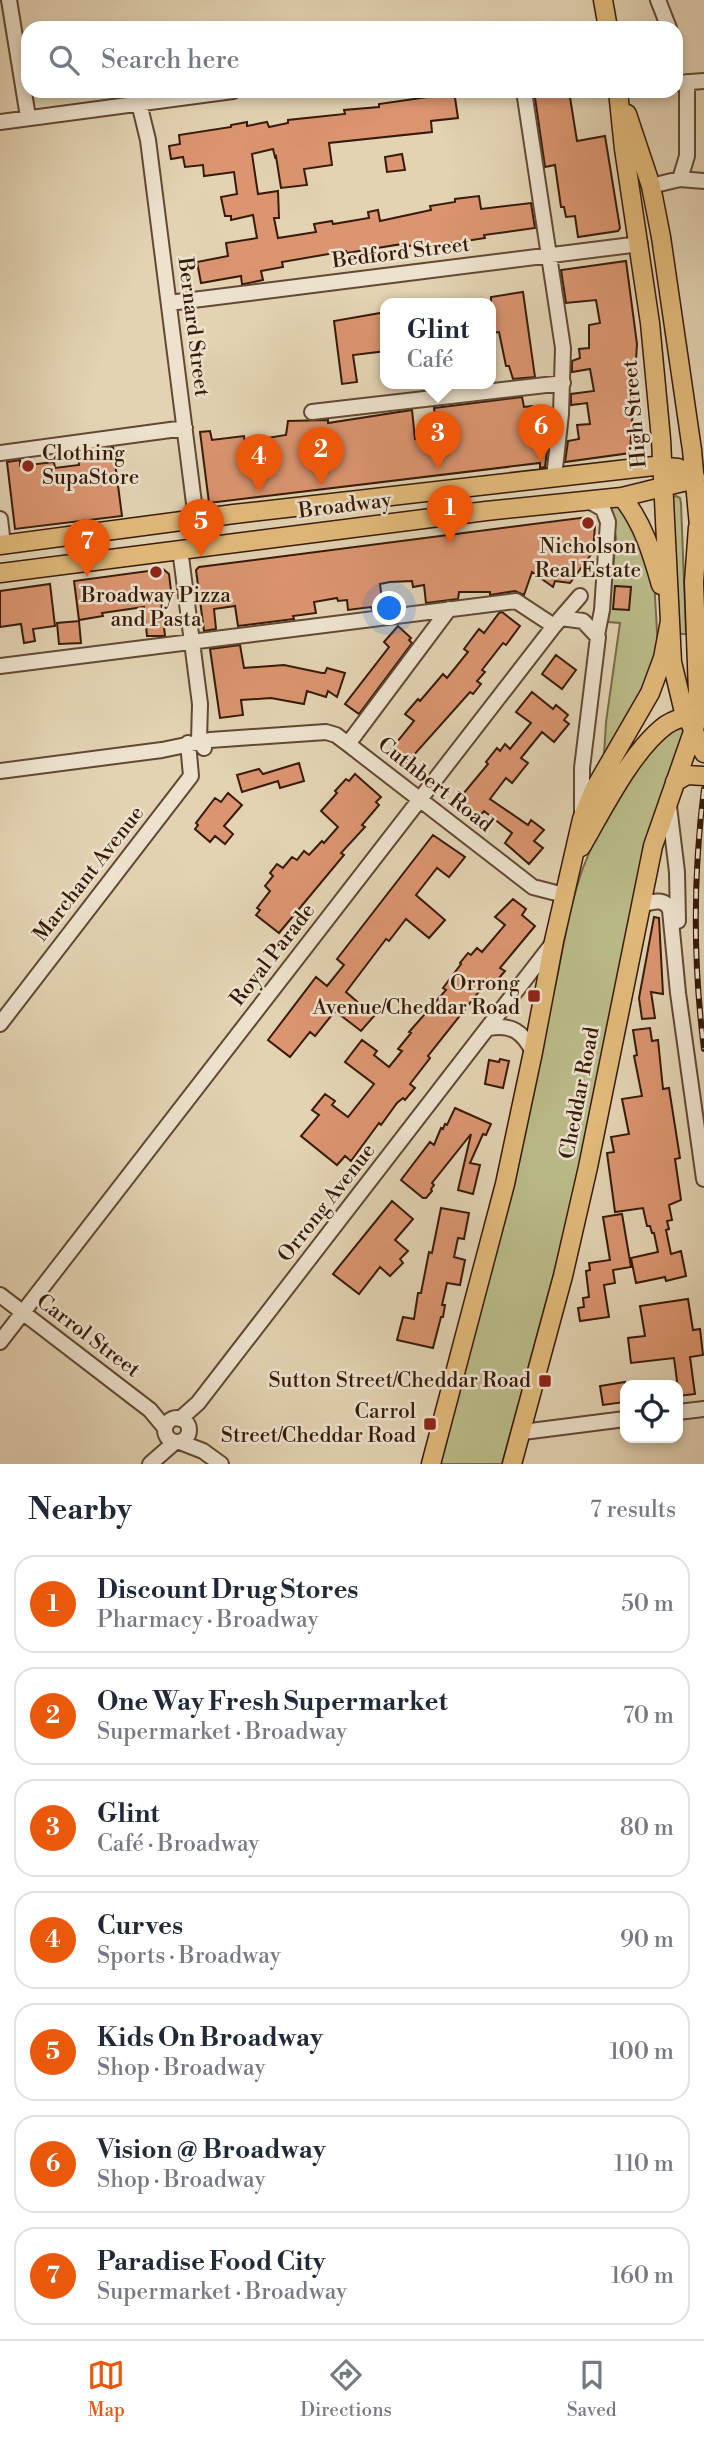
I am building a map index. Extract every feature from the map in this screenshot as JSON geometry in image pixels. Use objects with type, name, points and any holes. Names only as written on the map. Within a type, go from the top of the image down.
[{"type":"main road","points":[[603,0],[607,21]]},
{"type":"main road","name":"High Street","points":[[620,98],[650,323],[675,678],[695,719],[704,753]]},
{"type":"main road","name":"High Street","points":[[621,98],[651,186],[661,237],[698,477],[704,560]]},
{"type":"main road","points":[[630,188],[651,186]]},
{"type":"main road","name":"Broadway","points":[[2,545],[177,521],[662,466],[678,468],[698,477]]},
{"type":"main road","name":"Broadway","points":[[0,573],[622,497],[698,477]]},
{"type":"main road","points":[[496,485],[500,510]]},
{"type":"main road","points":[[431,1464],[505,1184],[582,818],[594,790],[650,693],[663,658],[670,618],[646,537],[622,497]]},
{"type":"main road","points":[[196,519],[200,547]]},
{"type":"main road","points":[[177,521],[180,549]]},
{"type":"main road","name":"High Street","points":[[695,719],[698,693],[694,592],[701,524]]},
{"type":"main road","points":[[574,859],[619,782],[642,750],[663,727],[695,719]]},
{"type":"main road","name":"Cheddar Road","points":[[512,1464],[523,1432],[563,1276],[588,1167],[653,846],[695,719]]},
{"type":"main road","points":[[675,782],[687,775],[704,776]]},
{"type":"street","points":[[9,0],[21,74]]},
{"type":"street","points":[[658,0],[666,21]]},
{"type":"street","points":[[683,82],[704,81]]},
{"type":"street","points":[[25,98],[28,117]]},
{"type":"street","points":[[4,120],[176,98]]},
{"type":"street","points":[[525,98],[563,348],[563,383],[554,477]]},
{"type":"street","points":[[680,179],[687,156],[682,98]]},
{"type":"street","name":"Bernard Street","points":[[143,102],[196,519]]},
{"type":"street","points":[[651,186],[680,179],[704,181]]},
{"type":"street","name":"Bedford Street","points":[[169,303],[639,244]]},
{"type":"street","points":[[312,412],[563,383]]},
{"type":"street","points":[[0,453],[184,428]]},
{"type":"street","points":[[582,818],[582,768],[602,610],[608,522],[603,509],[587,500]]},
{"type":"street","points":[[0,519],[2,545]]},
{"type":"street","name":"Marchant Avenue","points":[[0,1024],[191,776],[199,745],[200,704],[180,549]]},
{"type":"street","name":"Royal Parade","points":[[0,1342],[557,622],[580,596]]},
{"type":"street","points":[[0,666],[516,601],[557,622],[583,621],[597,635]]},
{"type":"street","points":[[348,744],[449,609]]},
{"type":"street","points":[[418,613],[429,635]]},
{"type":"street","name":"Cuthbert Road","points":[[0,771],[199,745],[245,744],[274,736],[320,731],[336,735],[533,887],[564,895]]},
{"type":"street","points":[[669,802],[678,891],[675,951]]},
{"type":"street","points":[[641,905],[656,901],[668,905],[704,1179]]},
{"type":"street","name":"Orrong Avenue","points":[[153,1460],[554,942]]},
{"type":"street","points":[[489,1028],[507,1026],[515,1029],[533,1052]]},
{"type":"street","name":"Carrol Street","points":[[0,1295],[221,1464]]},
{"type":"street","points":[[683,1411],[704,1409]]},
{"type":"street","points":[[523,1432],[620,1420]]},
{"type":"green space","points":[[676,496],[681,503],[686,634],[677,634],[672,497]]},
{"type":"green space","points":[[610,506],[624,508],[654,580],[658,648],[649,677],[604,755],[620,623],[608,622],[616,538]]},
{"type":"green space","points":[[681,727],[684,731],[554,1273],[502,1464],[436,1464],[583,868],[610,810],[636,769],[666,736]]},
{"type":"building","points":[[421,98],[455,98],[458,118],[431,121],[432,132],[329,143],[332,165],[304,169],[307,185],[281,188],[273,149],[252,154],[258,194],[278,191],[279,218],[274,218],[278,238],[316,232],[314,224],[369,218],[368,212],[378,210],[380,221],[431,210],[430,206],[455,202],[455,199],[479,196],[481,209],[531,203],[535,228],[428,247],[428,243],[402,247],[402,244],[347,253],[346,251],[282,262],[283,267],[261,271],[263,280],[242,284],[241,276],[201,283],[197,262],[228,256],[226,243],[257,238],[253,215],[231,220],[231,216],[225,216],[221,197],[237,194],[234,172],[204,176],[203,165],[185,167],[183,157],[171,159],[169,146],[180,144],[179,135],[247,122],[247,126],[267,122],[269,127],[288,123],[288,120],[345,114],[344,110],[379,107],[379,104]]},
{"type":"building","points":[[535,98],[570,98],[577,141],[605,136],[620,228],[618,231],[578,237],[575,216],[566,217],[564,207],[561,207],[555,165],[545,167]]},
{"type":"building","points":[[402,154],[405,170],[387,172],[385,157]]},
{"type":"building","points":[[626,261],[637,344],[630,453],[565,462],[568,441],[579,439],[577,425],[590,424],[587,403],[571,405],[571,394],[594,391],[590,369],[572,372],[572,361],[580,358],[579,349],[589,348],[589,325],[600,323],[596,300],[566,303],[561,270]]},
{"type":"building","points":[[523,292],[535,377],[513,379],[509,366],[506,366],[499,332],[496,332],[496,298],[491,297]]},
{"type":"building","points":[[380,313],[380,352],[353,355],[357,382],[342,384],[334,321]]},
{"type":"building","points":[[522,397],[524,407],[532,406],[534,416],[551,417],[545,467],[540,468],[540,463],[209,503],[200,432],[210,431],[212,440],[244,436],[246,449],[268,446],[267,438],[286,435],[288,421],[328,420],[328,423],[412,410],[415,439],[437,436],[434,408]]},
{"type":"building","points":[[113,447],[122,516],[15,529],[7,462],[20,460],[20,466],[54,462],[55,468],[79,465],[78,452]]},
{"type":"building","points":[[588,517],[595,526],[593,552],[570,583],[555,581],[553,587],[532,572],[524,595],[515,591],[490,595],[490,592],[459,592],[458,599],[426,603],[424,585],[413,587],[412,581],[390,582],[380,584],[383,608],[348,610],[347,600],[338,601],[337,598],[314,602],[316,613],[293,616],[294,619],[238,626],[235,606],[214,609],[216,629],[204,631],[196,570],[199,567]]},
{"type":"building","points":[[163,569],[169,574],[172,599],[161,600],[165,636],[147,636],[144,607],[102,613],[103,616],[79,620],[74,581]]},
{"type":"building","points":[[50,584],[55,626],[33,629],[35,641],[24,643],[21,624],[0,627],[0,591]]},
{"type":"building","points":[[615,586],[631,587],[629,610],[613,609]]},
{"type":"building","points":[[502,612],[520,626],[482,670],[485,672],[477,681],[481,684],[473,694],[470,692],[404,766],[388,753],[414,721],[405,714],[443,674],[447,678],[468,652],[464,649],[479,629],[484,633]]},
{"type":"building","points":[[79,621],[81,643],[59,644],[57,623]]},
{"type":"building","points":[[398,626],[411,638],[409,640],[412,643],[359,714],[345,704],[389,647],[384,642]]},
{"type":"building","points":[[240,645],[244,668],[284,665],[322,673],[325,673],[327,668],[345,673],[337,697],[328,691],[326,697],[307,691],[304,704],[271,698],[241,700],[243,715],[220,718],[210,649]]},
{"type":"building","points":[[556,655],[576,670],[562,689],[542,674]]},
{"type":"building","points":[[532,692],[553,709],[556,705],[568,715],[564,720],[569,724],[554,742],[542,732],[521,758],[528,763],[512,783],[506,778],[490,799],[528,825],[531,820],[544,830],[534,841],[543,848],[529,864],[505,843],[512,833],[484,811],[474,822],[453,806],[488,764],[486,762],[497,748],[500,751],[505,744],[510,749],[531,723],[516,712]]},
{"type":"building","points":[[299,763],[304,781],[280,788],[278,781],[242,792],[237,775],[259,769],[263,774]]},
{"type":"building","points":[[355,774],[381,797],[376,802],[379,805],[362,825],[365,827],[341,853],[344,855],[279,933],[256,915],[260,910],[257,908],[270,891],[265,886],[273,876],[270,873],[277,864],[283,868],[292,857],[297,860],[304,851],[309,855],[338,827],[321,811],[346,779],[349,781]]},
{"type":"building","points":[[228,793],[242,805],[224,826],[233,834],[225,844],[215,836],[210,842],[195,829],[198,825],[196,823],[215,798],[221,802]]},
{"type":"building","points":[[433,835],[465,857],[449,877],[437,868],[416,895],[445,920],[429,938],[406,919],[389,941],[386,939],[346,992],[374,1016],[361,1031],[335,1011],[315,1036],[310,1032],[290,1057],[268,1040],[316,977],[327,986],[344,965],[337,959]]},
{"type":"building","points":[[513,899],[526,909],[522,915],[535,926],[500,968],[505,971],[490,989],[485,984],[428,1056],[430,1058],[410,1084],[415,1088],[405,1100],[403,1098],[397,1103],[381,1125],[379,1123],[351,1161],[345,1156],[337,1165],[301,1136],[319,1115],[312,1110],[325,1094],[335,1101],[332,1105],[348,1117],[374,1084],[345,1062],[362,1040],[377,1051],[374,1055],[389,1067],[402,1051],[398,1049],[411,1033],[409,1032],[446,990],[443,988],[468,953],[471,955],[477,948],[482,952],[505,925],[495,917]]},
{"type":"building","points":[[654,917],[659,918],[663,994],[651,992],[655,1018],[642,1019],[639,998]]},
{"type":"building","points":[[650,1028],[652,1041],[658,1040],[663,1089],[669,1088],[680,1158],[675,1159],[681,1200],[669,1205],[672,1220],[667,1221],[669,1229],[666,1230],[671,1254],[681,1251],[686,1276],[666,1281],[665,1277],[636,1283],[631,1258],[658,1252],[654,1233],[650,1226],[647,1226],[643,1208],[615,1212],[607,1153],[614,1152],[611,1137],[629,1134],[622,1099],[642,1096],[634,1056],[637,1055],[633,1030]]},
{"type":"building","points":[[500,1059],[509,1061],[503,1088],[485,1084],[489,1060],[499,1062]]},
{"type":"building","points":[[455,1108],[491,1124],[486,1135],[483,1134],[470,1163],[480,1165],[473,1194],[458,1190],[471,1134],[432,1183],[432,1191],[423,1198],[401,1180],[430,1142],[434,1145],[441,1128],[447,1125]]},
{"type":"building","points":[[392,1201],[413,1219],[395,1240],[408,1251],[400,1259],[403,1263],[390,1276],[380,1267],[359,1294],[333,1274]]},
{"type":"building","points":[[441,1208],[469,1213],[464,1239],[458,1238],[454,1257],[465,1260],[460,1285],[447,1283],[442,1305],[445,1305],[443,1317],[433,1348],[397,1340],[403,1317],[414,1319],[418,1293],[421,1293],[429,1252],[432,1253]]},
{"type":"building","points":[[622,1214],[631,1267],[613,1270],[615,1283],[604,1285],[609,1317],[580,1321],[578,1308],[584,1307],[583,1298],[589,1297],[586,1271],[590,1270],[589,1263],[610,1260],[603,1217]]},
{"type":"building","points":[[688,1299],[693,1330],[700,1329],[703,1355],[690,1357],[695,1394],[683,1396],[683,1380],[677,1380],[674,1358],[631,1363],[628,1338],[645,1336],[640,1306]]},
{"type":"building","points":[[620,1383],[620,1403],[603,1405],[600,1386]]},
{"type":"railway","points":[[704,789],[696,919],[704,1049]]},
{"type":"place","name":"Vision @ Broadway","points":[[541,462]]},
{"type":"place","name":"Clothing SupaStore","points":[[28,466]]},
{"type":"place","name":"Glint","points":[[438,469]]},
{"type":"place","name":"One Way Fresh Supermarket","points":[[321,485]]},
{"type":"place","name":"Curves","points":[[259,492]]},
{"type":"place","name":"Nicholson Real Estate","points":[[588,523]]},
{"type":"place","name":"Discount Drug Stores","points":[[450,543]]},
{"type":"place","name":"Kids On Broadway","points":[[201,557]]},
{"type":"place","name":"Broadway Pizza and Pasta","points":[[156,572]]},
{"type":"place","name":"Paradise Food City","points":[[87,577]]},
{"type":"place","name":"Orrong Avenue/Cheddar Road","points":[[534,996]]},
{"type":"place","name":"Sutton Street/Cheddar Road","points":[[545,1381]]},
{"type":"place","name":"Carrol Street/Cheddar Road","points":[[430,1424]]}]
